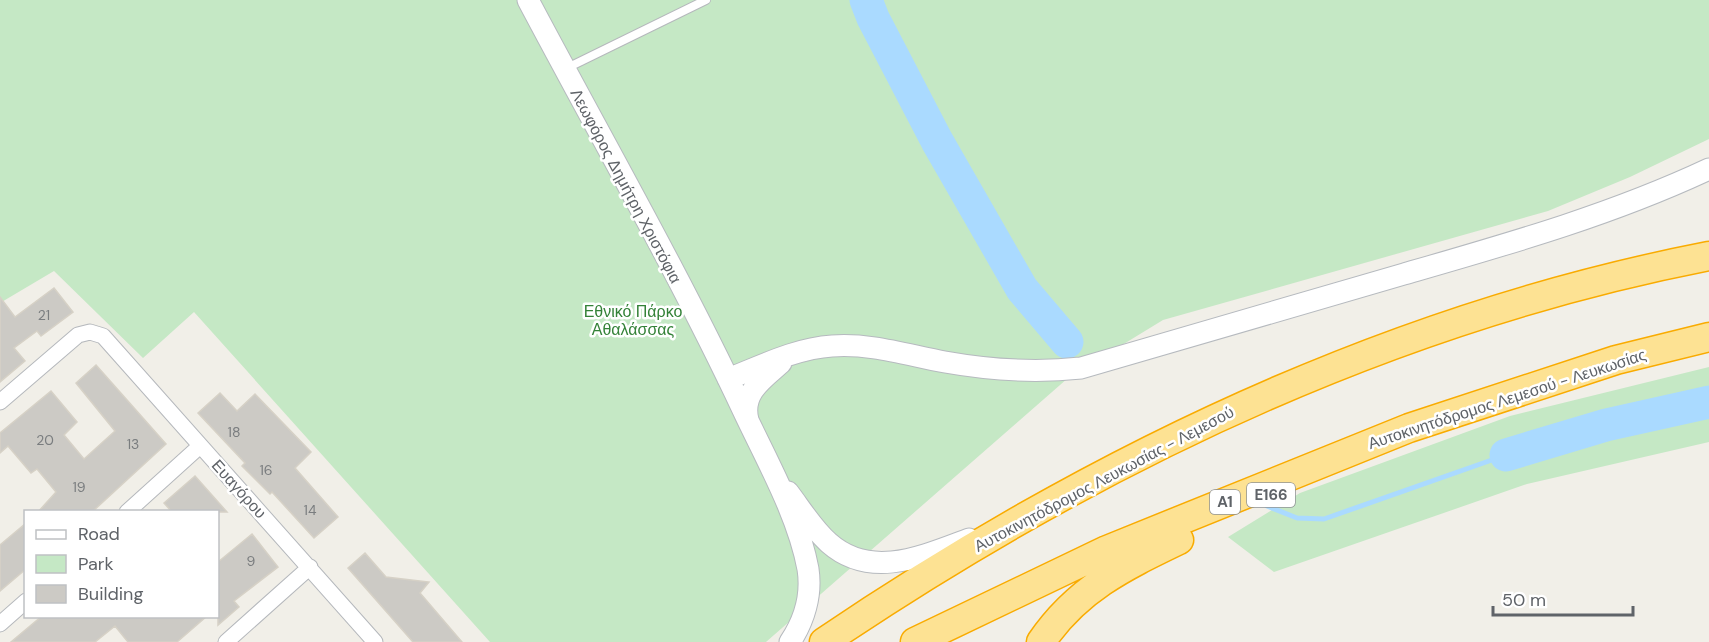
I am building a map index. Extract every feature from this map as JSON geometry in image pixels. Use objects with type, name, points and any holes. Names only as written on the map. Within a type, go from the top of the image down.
[{"type":"highway","name":"Αυτοκινητόδρομος Λευκωσίας - Λεμεσού","points":[[824,642],[1016,522],[1189,430],[1275,390],[1406,340],[1562,290],[1709,256]]},
{"type":"highway","name":"Αυτοκινητόδρομος Λεμεσού - Λευκωσίας","points":[[1042,580],[1107,550],[1409,428],[1616,360],[1709,337]]},
{"type":"highway","name":"E166","points":[[1041,642],[1073,602],[1104,578],[1409,428]]},
{"type":"highway","name":"A1","points":[[915,642],[1042,580]]},
{"type":"highway","points":[[951,642],[1042,580]]},
{"type":"main road","name":"Λεωφόρος Δημήτρη Χριστόφια","points":[[528,0],[728,379],[772,469],[801,544],[808,570],[809,590],[805,613],[790,642]]},
{"type":"main road","points":[[728,379],[812,349],[853,345],[946,362],[1014,370],[1047,372],[1081,368],[1556,229],[1647,198],[1709,169]]},
{"type":"main road","points":[[748,420],[747,401],[750,394],[786,357]]},
{"type":"main road","name":"Λεωφόρος Δημήτρη Χριστόφια","points":[[772,469],[829,543],[845,555],[868,563],[886,564],[907,560],[1016,522]]},
{"type":"street","name":"Ευαγόρου","points":[[0,402],[78,335],[90,332],[103,336],[375,642]]},
{"type":"street","points":[[129,510],[200,446]]},
{"type":"street","points":[[226,642],[310,567]]},
{"type":"street","points":[[0,624],[24,603]]},
{"type":"lane","points":[[565,69],[706,0]]},
{"type":"green space","name":"Εθνικό Πάρκο Αθαλάσσας","points":[[0,0],[1709,0],[1709,139],[1630,177],[1548,211],[1163,320],[1068,378],[766,642],[490,642],[194,312],[143,358],[54,271],[0,303]]},
{"type":"green space","points":[[1709,367],[1709,442],[1527,484],[1274,572],[1228,537],[1300,493],[1510,416]]},
{"type":"building","points":[[54,288],[73,312],[41,336],[37,331],[14,348],[25,361],[0,382],[0,297],[15,317]]},
{"type":"building","points":[[96,365],[166,444],[94,510],[40,510],[56,492],[37,469],[31,473],[8,446],[0,453],[0,433],[51,391],[77,422],[64,435],[84,459],[115,431],[76,383]]},
{"type":"building","points":[[220,393],[237,411],[255,394],[311,452],[295,468],[338,517],[314,538],[272,492],[270,494],[242,466],[245,463],[198,413]]},
{"type":"building","points":[[195,476],[227,512],[170,510],[164,503]]},
{"type":"building","points":[[24,525],[24,571],[0,591],[0,545]]},
{"type":"building","points":[[252,534],[278,567],[234,601],[239,607],[218,625],[219,618],[219,561]]},
{"type":"building","points":[[365,553],[386,577],[429,582],[420,593],[462,642],[413,642],[348,568]]},
{"type":"building","points":[[40,618],[205,618],[177,642],[128,642],[115,626],[95,642],[11,642]]},
{"type":"waterway","points":[[866,0],[873,18],[937,141],[1022,289],[1067,342]]},
{"type":"waterway","points":[[1506,455],[1606,425],[1709,402]]},
{"type":"waterway","points":[[1267,506],[1297,518],[1324,519],[1506,455]]}]
